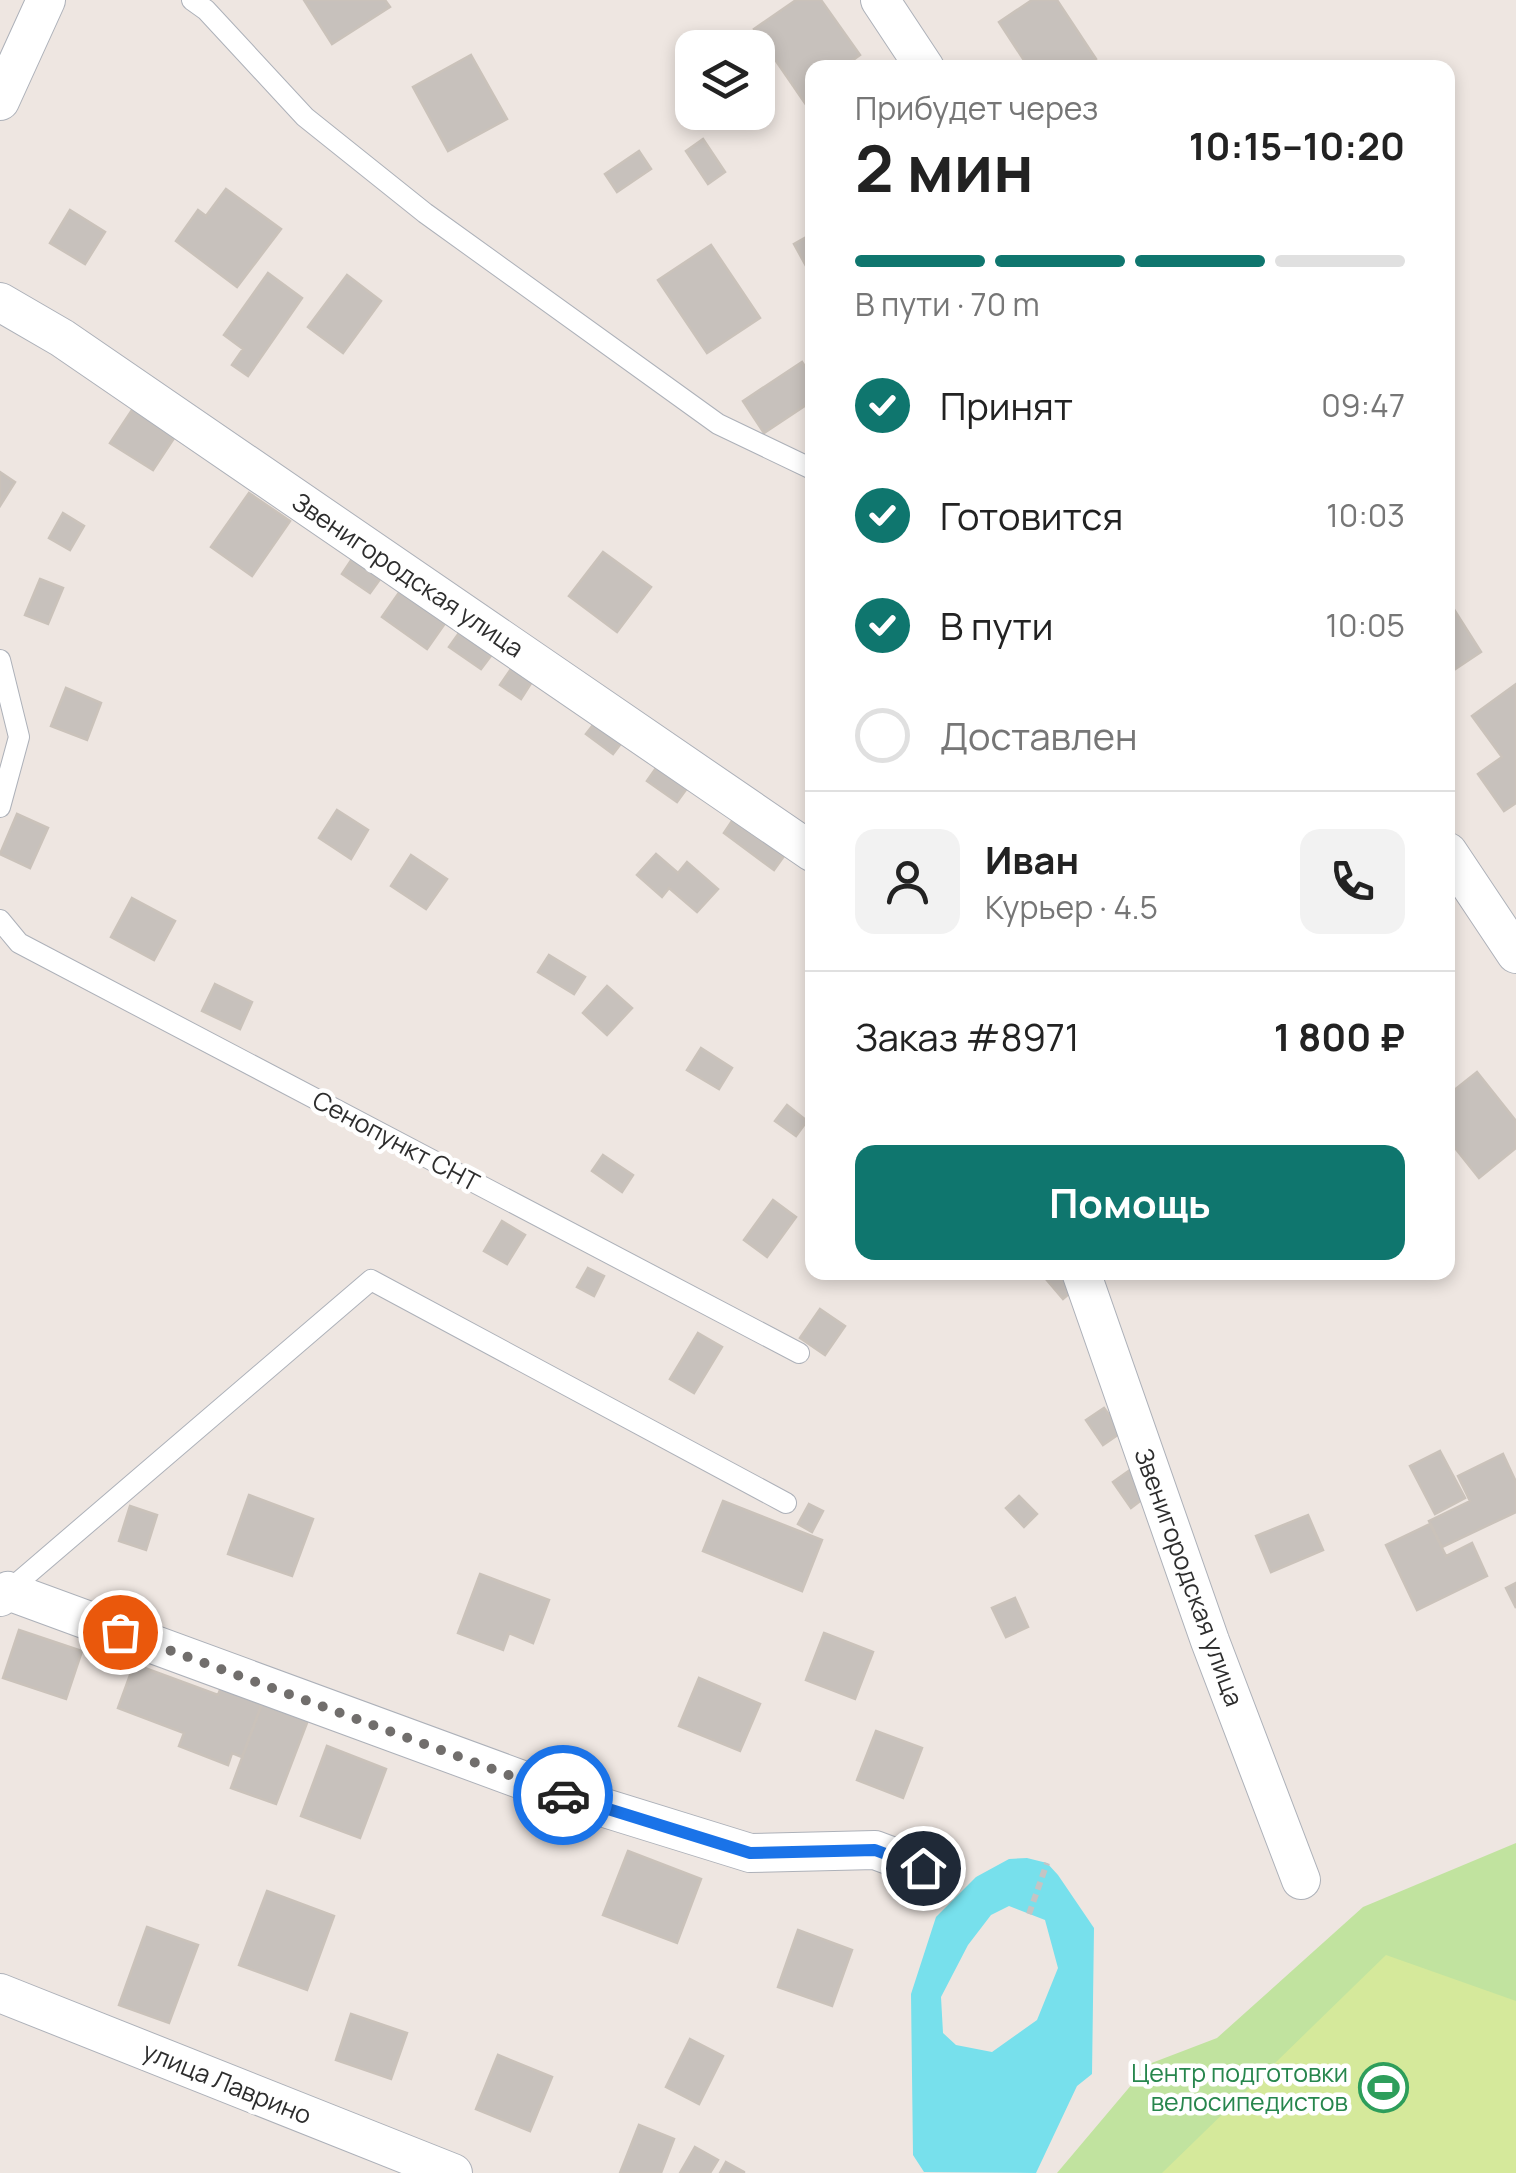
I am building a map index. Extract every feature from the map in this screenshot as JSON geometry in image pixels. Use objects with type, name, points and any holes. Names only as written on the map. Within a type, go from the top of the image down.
[{"type":"street","points":[[0,100],[46,0]]},
{"type":"street","points":[[880,0],[920,60]]},
{"type":"street","name":"Звенигородская улица","points":[[0,302],[62,338],[805,847]]},
{"type":"street","points":[[1455,862],[1516,954]]},
{"type":"street","name":"Звенигородская улица","points":[[1084,1280],[1210,1641],[1301,1880]]},
{"type":"street","points":[[4,1594],[566,1796],[750,1853],[875,1850],[923,1868]]},
{"type":"street","name":"улица Лаврино","points":[[0,1992],[453,2173]]},
{"type":"lane","points":[[192,0],[206,10],[305,118],[425,213],[718,424],[805,466]]},
{"type":"lane","points":[[0,660],[19,737],[0,806]]},
{"type":"lane","name":"Сенопункт СНТ","points":[[0,920],[19,943],[800,1354]]},
{"type":"lane","points":[[4,1594],[371,1280],[786,1503]]},
{"type":"path","points":[[1029,1914],[1046,1862]]},
{"type":"green space","points":[[1516,1843],[1516,2035],[1255,2173],[1057,2173],[1149,2064],[1217,2038],[1363,1907]]},
{"type":"green space","name":"Центр подготовки велосипедистов","points":[[1386,1955],[1516,2001],[1516,2173],[1162,2173]]},
{"type":"water","points":[[1009,1859],[1047,1863],[1094,1928],[1092,2074],[1077,2086],[1036,2173],[924,2172],[913,2155],[911,1994],[936,1917],[976,1877]],"holes":[[[1009,1906],[1045,1920],[1058,1968],[1037,2020],[992,2052],[956,2045],[943,2033],[941,1997],[968,1945],[991,1915]]]},
{"type":"building","points":[[304,0],[385,0],[390,7],[332,44]]},
{"type":"building","points":[[796,0],[821,0],[860,55],[853,60],[805,60],[805,103],[775,60],[775,30],[755,30]]},
{"type":"building","points":[[1032,0],[1057,0],[1096,59],[1024,60],[999,22]]},
{"type":"building","points":[[471,55],[507,119],[448,151],[413,87]]},
{"type":"building","points":[[703,139],[725,172],[708,184],[686,151]]},
{"type":"building","points":[[639,151],[651,169],[617,192],[605,174]]},
{"type":"building","points":[[226,189],[281,229],[237,287],[176,241],[198,210],[206,216]]},
{"type":"building","points":[[70,210],[105,232],[85,264],[50,243]]},
{"type":"building","points":[[805,238],[805,264],[794,244]]},
{"type":"building","points":[[711,245],[760,318],[707,353],[658,280]]},
{"type":"building","points":[[268,273],[302,298],[248,376],[232,365],[243,349],[224,335]]},
{"type":"building","points":[[347,275],[381,301],[343,353],[308,327]]},
{"type":"building","points":[[802,362],[805,366],[805,406],[764,433],[743,401]]},
{"type":"building","points":[[134,407],[176,435],[153,470],[110,443]]},
{"type":"building","points":[[0,472],[15,482],[0,506]]},
{"type":"building","points":[[249,493],[290,521],[252,576],[211,547]]},
{"type":"building","points":[[63,513],[84,526],[70,550],[49,538]]},
{"type":"building","points":[[603,552],[651,587],[617,632],[569,596]]},
{"type":"building","points":[[354,556],[383,575],[370,593],[342,574]]},
{"type":"building","points":[[40,579],[63,588],[48,624],[25,615]]},
{"type":"building","points":[[403,587],[448,619],[427,649],[382,617]]},
{"type":"building","points":[[1455,611],[1481,652],[1455,669]]},
{"type":"building","points":[[464,626],[496,649],[481,669],[449,647]]},
{"type":"building","points":[[520,656],[540,669],[521,699],[500,685]]},
{"type":"building","points":[[1516,684],[1516,803],[1504,811],[1478,774],[1502,757],[1472,716]]},
{"type":"building","points":[[66,688],[101,703],[87,740],[51,726]]},
{"type":"building","points":[[600,716],[626,737],[613,754],[586,734]]},
{"type":"building","points":[[663,758],[693,780],[677,802],[647,781]]},
{"type":"building","points":[[337,810],[368,830],[351,859],[319,838]]},
{"type":"building","points":[[738,812],[789,849],[774,870],[724,833]]},
{"type":"building","points":[[17,814],[48,828],[30,868],[0,854]]},
{"type":"building","points":[[656,854],[678,873],[687,862],[718,889],[697,912],[669,888],[662,897],[637,875]]},
{"type":"building","points":[[411,855],[447,879],[426,909],[391,886]]},
{"type":"building","points":[[132,898],[175,921],[154,960],[111,937]]},
{"type":"building","points":[[549,955],[585,977],[574,994],[538,972]]},
{"type":"building","points":[[215,984],[252,1002],[240,1029],[202,1011]]},
{"type":"building","points":[[607,986],[632,1008],[607,1035],[583,1013]]},
{"type":"building","points":[[701,1048],[732,1068],[719,1089],[687,1070]]},
{"type":"building","points":[[1477,1072],[1516,1121],[1516,1148],[1479,1178],[1455,1148],[1455,1089]]},
{"type":"building","points":[[787,1105],[805,1124],[796,1136],[775,1121]]},
{"type":"building","points":[[603,1155],[633,1175],[622,1192],[592,1171]]},
{"type":"building","points":[[773,1200],[796,1217],[767,1257],[744,1240]]},
{"type":"building","points":[[502,1221],[525,1235],[507,1264],[484,1251]]},
{"type":"building","points":[[588,1268],[604,1276],[594,1296],[577,1287]]},
{"type":"building","points":[[1047,1280],[1077,1280],[1080,1284],[1063,1299]]},
{"type":"building","points":[[820,1309],[845,1326],[825,1355],[800,1338]]},
{"type":"building","points":[[698,1333],[722,1347],[694,1393],[670,1379]]},
{"type":"building","points":[[1104,1408],[1122,1432],[1103,1445],[1086,1420]]},
{"type":"building","points":[[1440,1451],[1465,1498],[1435,1514],[1410,1466]]},
{"type":"building","points":[[1503,1454],[1516,1482],[1516,1512],[1442,1547],[1429,1521],[1470,1501],[1458,1476]]},
{"type":"building","points":[[1130,1470],[1148,1495],[1131,1508],[1113,1482]]},
{"type":"building","points":[[249,1495],[313,1519],[292,1576],[228,1554]]},
{"type":"building","points":[[1019,1496],[1037,1514],[1024,1527],[1006,1508]]},
{"type":"building","points":[[723,1501],[822,1540],[802,1591],[703,1551]]},
{"type":"building","points":[[809,1504],[823,1511],[812,1532],[798,1524]]},
{"type":"building","points":[[130,1506],[157,1515],[146,1550],[119,1541]]},
{"type":"building","points":[[1308,1515],[1323,1550],[1271,1572],[1256,1536]]},
{"type":"building","points":[[1430,1524],[1446,1556],[1472,1543],[1487,1576],[1417,1610],[1386,1545]]},
{"type":"building","points":[[480,1574],[549,1600],[533,1643],[509,1633],[503,1650],[458,1633]]},
{"type":"building","points":[[1516,1583],[1516,1608],[1506,1588]]},
{"type":"building","points":[[1015,1598],[1028,1627],[1006,1637],[992,1608]]},
{"type":"building","points":[[19,1630],[82,1651],[66,1699],[3,1678]]},
{"type":"building","points":[[824,1633],[873,1652],[855,1699],[806,1680]]},
{"type":"building","points":[[134,1664],[218,1695],[224,1680],[265,1695],[242,1757],[232,1753],[228,1765],[179,1746],[184,1733],[118,1708]]},
{"type":"building","points":[[699,1678],[760,1704],[740,1751],[679,1726]]},
{"type":"building","points":[[264,1698],[310,1715],[276,1804],[231,1788]]},
{"type":"building","points":[[876,1731],[922,1748],[903,1798],[857,1780]]},
{"type":"building","points":[[327,1746],[386,1769],[360,1838],[301,1816]]},
{"type":"building","points":[[628,1851],[701,1879],[677,1943],[603,1915]]},
{"type":"building","points":[[267,1891],[334,1916],[307,1990],[239,1965]]},
{"type":"building","points":[[147,1927],[198,1945],[169,2023],[119,2005]]},
{"type":"building","points":[[798,1930],[852,1950],[832,2006],[778,1987]]},
{"type":"building","points":[[351,2014],[407,2033],[391,2079],[336,2060]]},
{"type":"building","points":[[690,2039],[723,2056],[699,2104],[666,2087]]},
{"type":"building","points":[[498,2055],[552,2077],[530,2131],[476,2109]]},
{"type":"building","points":[[639,2125],[674,2139],[661,2173],[620,2173]]},
{"type":"building","points":[[695,2147],[718,2160],[710,2173],[680,2173]]},
{"type":"building","points":[[726,2162],[744,2172],[744,2173],[720,2173]]},
{"type":"way so far","points":[[120,1632],[563,1795]]},
{"type":"place","name":"Центр подготовки велосипедистов","points":[[1383,2087]]},
{"type":"route","points":[[563,1795],[750,1853],[875,1850],[923,1868]]}]
